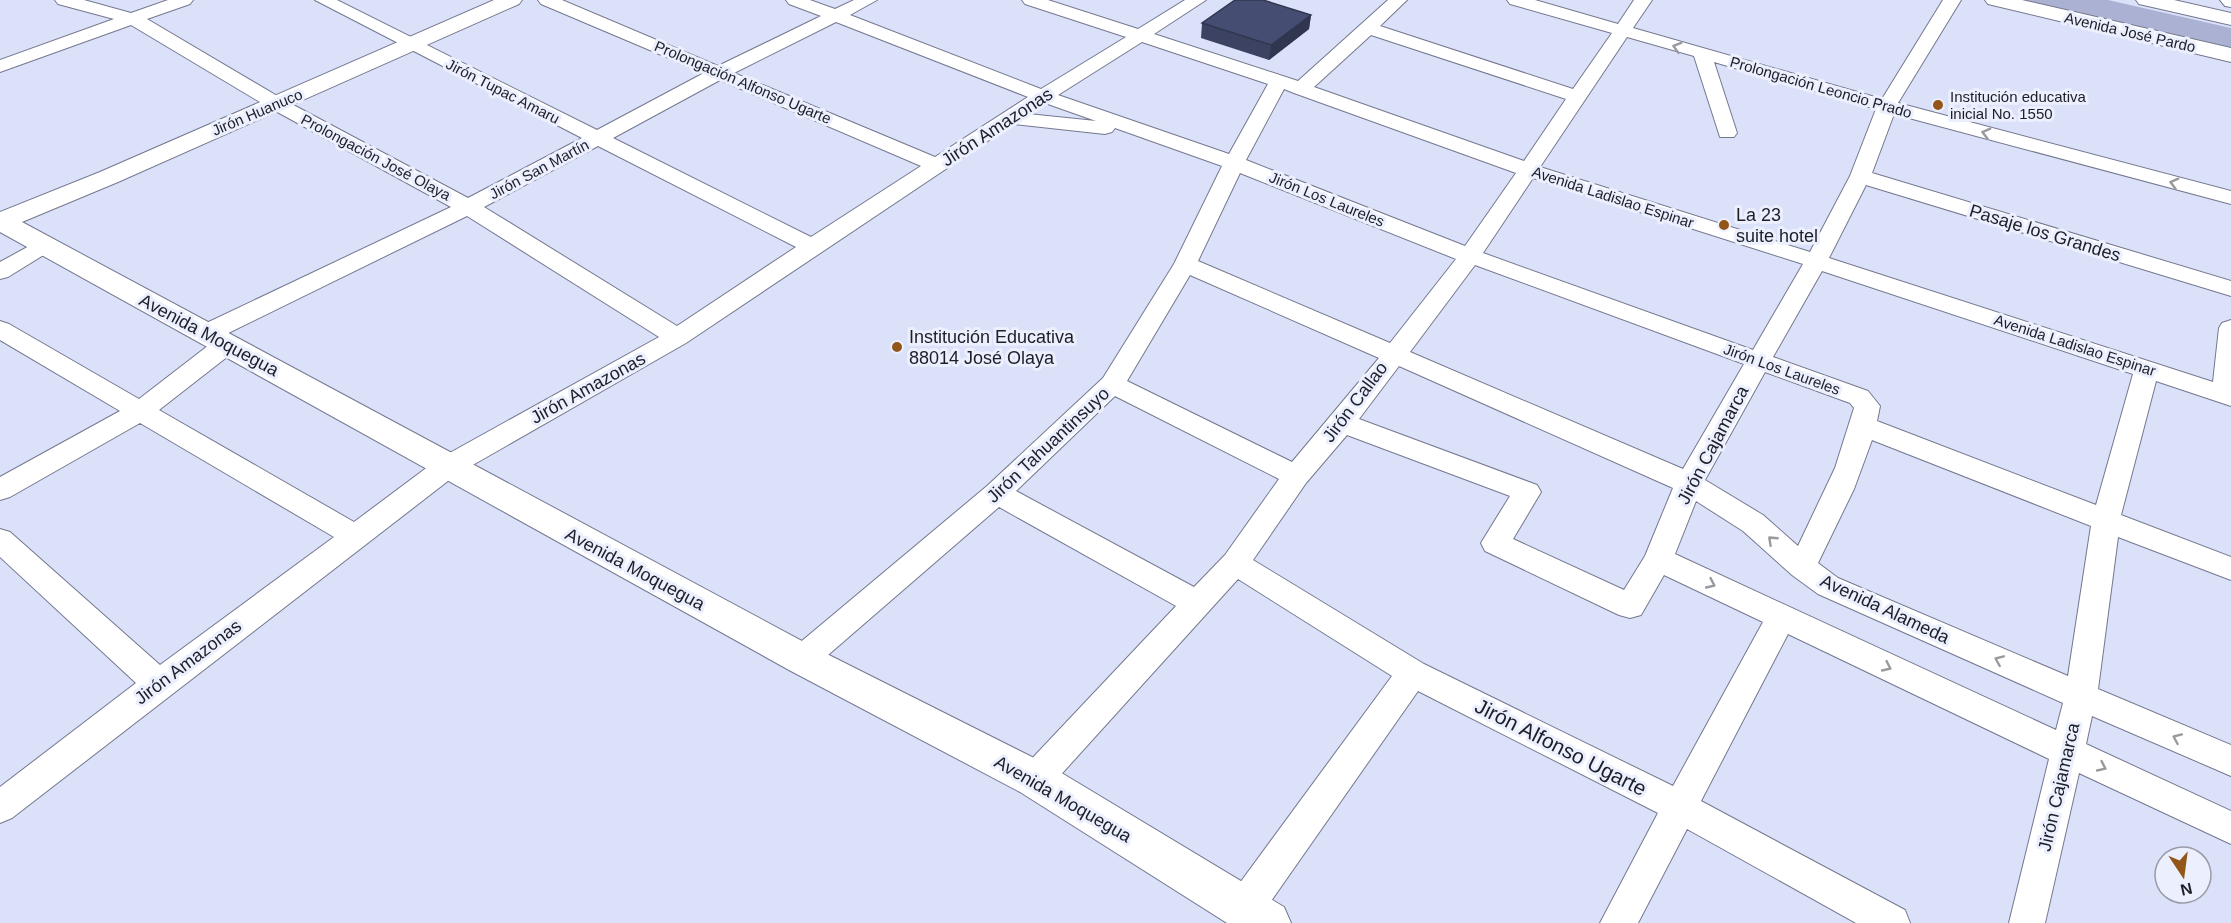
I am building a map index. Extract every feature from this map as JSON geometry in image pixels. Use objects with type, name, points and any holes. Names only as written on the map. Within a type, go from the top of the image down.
[{"type":"main road","name":"Jirón Huanuco","points":[[0,220],[277,104],[512,0]]},
{"type":"main road","name":"Avenida José Pardo","points":[[1995,0],[2231,55]]},
{"type":"main road","name":"Avenida José Pardo","points":[[2146,0],[2231,19]]},
{"type":"main road","name":"Avenida Moquegua","points":[[0,220],[42,246],[217,338],[447,467],[802,659],[1035,779],[1256,916]]},
{"type":"street","name":"Prolongación José Olaya","points":[[63,0],[134,19],[277,104],[468,207],[677,338]]},
{"type":"street","points":[[0,66],[184,0]]},
{"type":"street","name":"Jirón Tupac Amaru","points":[[324,0],[812,246]]},
{"type":"street","name":"Prolongación Alfonso Ugarte","points":[[547,0],[938,166]]},
{"type":"street","name":"Jirón Los Laureles","points":[[795,0],[1043,96],[1234,163],[1470,256],[1859,397],[1867,406],[1863,426]]},
{"type":"street","name":"Jirón San Martín","points":[[0,490],[140,412],[217,338],[721,72],[868,0]]},
{"type":"street","name":"Avenida Ladislao Espinar","points":[[1031,0],[1290,85],[1528,170],[1816,261],[2228,396]]},
{"type":"street","name":"Jirón Amazonas","points":[[0,807],[447,467],[677,338],[812,246],[1043,96],[1197,0]]},
{"type":"street","name":"Jirón Tahuantinsuyo","points":[[802,659],[997,493],[1112,384],[1185,264],[1234,163],[1290,85],[1368,28],[1398,0]]},
{"type":"street","name":"Prolongación Leoncio Prado","points":[[1516,0],[1887,106],[2231,198]]},
{"type":"street","name":"Jirón Callao","points":[[1035,779],[1234,563],[1296,476],[1342,423],[1393,352],[1470,256],[1643,0]]},
{"type":"street","name":"Jirón Cajamarca","points":[[1342,423],[1527,492],[1495,543],[1630,606],[1658,559],[1689,483],[1816,261],[1860,176],[1887,106],[1952,0]]},
{"type":"street","points":[[1368,28],[1578,97]]},
{"type":"street","points":[[1702,54],[1727,133]]},
{"type":"street","points":[[1009,118],[1148,133]]},
{"type":"street","name":"Pasaje los Grandes","points":[[1860,176],[2231,289]]},
{"type":"street","points":[[0,272],[42,246]]},
{"type":"street","name":"Avenida Alameda","points":[[1185,264],[1393,352],[1689,483],[1753,523],[1802,567],[1828,586],[2231,761]]},
{"type":"street","points":[[2228,396],[2231,328]]},
{"type":"street","points":[[0,329],[355,536]]},
{"type":"street","name":"Jirón Cajamarca","points":[[2027,923],[2081,695],[2106,520],[2147,369]]},
{"type":"street","points":[[1112,384],[1296,476]]},
{"type":"street","points":[[1802,567],[1828,519],[1863,426],[2231,569]]},
{"type":"street","points":[[997,493],[1197,603]]},
{"type":"street","points":[[0,540],[159,684]]},
{"type":"street","points":[[1658,559],[2231,828]]},
{"type":"street","name":"Jirón Alfonso Ugarte","points":[[1234,563],[1413,673],[1680,807],[1892,923]]},
{"type":"street","points":[[1618,923],[1781,617]]},
{"type":"street","points":[[1256,916],[1413,673]]},
{"type":"shaded area","points":[[2018,0],[2108,0],[2231,28],[2231,51]]},
{"type":"building","points":[[1235,0],[1263,0],[1311,15],[1271,45],[1202,23]]},
{"type":"place","name":"Institución educativa inicial No. 1550","points":[[1938,105]]},
{"type":"place","name":"La 23 suite hotel","points":[[1724,225]]},
{"type":"place","name":"Institución Educativa 88014 José Olaya","points":[[897,347]]}]
